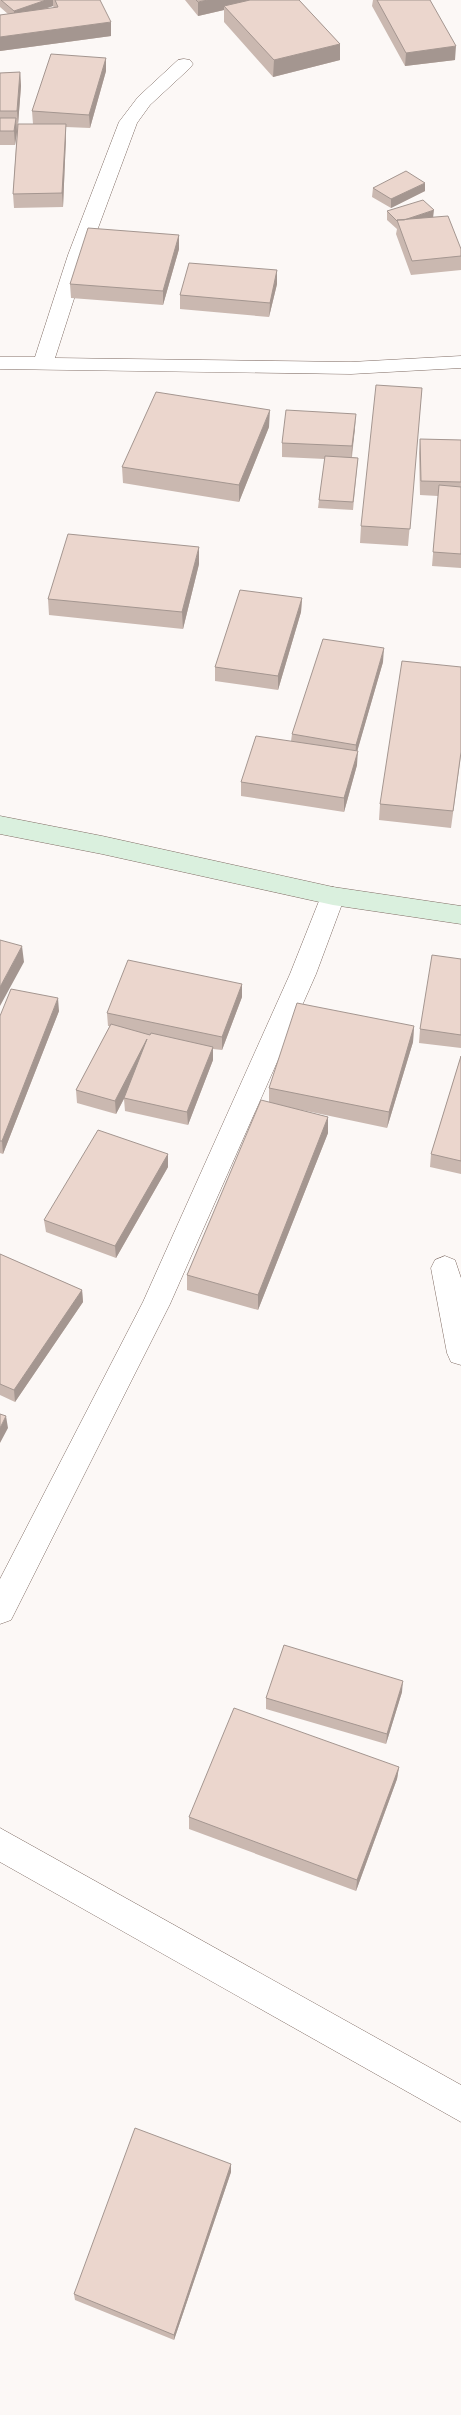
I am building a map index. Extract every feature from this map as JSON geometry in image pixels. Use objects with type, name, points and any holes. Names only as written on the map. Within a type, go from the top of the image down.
[{"type":"street","points":[[43,364],[78,255],[128,122],[144,101],[184,64]]},
{"type":"street","points":[[0,363],[351,368],[461,362]]},
{"type":"street","points":[[0,825],[102,845],[333,896],[461,915]]},
{"type":"street","points":[[0,1610],[156,1304],[299,983],[333,896]]},
{"type":"street","points":[[445,1268],[461,1353]]},
{"type":"street","points":[[0,1844],[461,2104]]},
{"type":"building","points":[[1,0],[46,0],[14,11]]},
{"type":"building","points":[[55,0],[100,0],[111,22],[0,37],[0,15],[58,7]]},
{"type":"building","points":[[250,0],[299,0],[340,44],[274,60],[224,6]]},
{"type":"building","points":[[377,0],[430,0],[456,46],[406,53]]},
{"type":"building","points":[[51,54],[106,58],[89,115],[32,111]]},
{"type":"building","points":[[20,72],[17,111],[0,111],[0,73]]},
{"type":"building","points":[[0,118],[16,118],[14,131],[0,131]]},
{"type":"building","points":[[18,124],[66,124],[62,193],[13,194]]},
{"type":"building","points":[[406,171],[425,183],[391,199],[373,188]]},
{"type":"building","points":[[423,200],[434,210],[397,221],[387,211]]},
{"type":"building","points":[[448,216],[461,249],[461,256],[412,261],[397,220]]},
{"type":"building","points":[[88,228],[179,235],[163,291],[70,284]]},
{"type":"building","points":[[189,263],[277,270],[270,303],[180,295]]},
{"type":"building","points":[[376,385],[422,388],[410,529],[361,526]]},
{"type":"building","points":[[156,392],[270,410],[239,485],[122,467]]},
{"type":"building","points":[[286,410],[356,414],[352,446],[282,443]]},
{"type":"building","points":[[420,439],[461,440],[461,482],[421,481]]},
{"type":"building","points":[[325,456],[358,458],[353,502],[319,500]]},
{"type":"building","points":[[439,485],[461,487],[461,554],[433,552]]},
{"type":"building","points":[[68,534],[199,547],[182,612],[48,599]]},
{"type":"building","points":[[240,590],[302,598],[278,676],[215,667]]},
{"type":"building","points":[[323,639],[384,648],[356,745],[292,734]]},
{"type":"building","points":[[402,661],[461,667],[461,752],[453,811],[380,804]]},
{"type":"building","points":[[256,736],[358,751],[344,798],[241,782]]},
{"type":"building","points":[[0,940],[22,946],[0,987]]},
{"type":"building","points":[[432,955],[461,959],[461,1035],[420,1029]]},
{"type":"building","points":[[128,960],[242,984],[222,1037],[107,1013]]},
{"type":"building","points":[[11,989],[58,998],[2,1141],[0,1141],[0,1016]]},
{"type":"building","points":[[297,1003],[414,1026],[389,1112],[269,1088]]},
{"type":"building","points":[[111,1024],[150,1035],[151,1033],[213,1047],[187,1112],[124,1098],[147,1039],[115,1101],[76,1090]]},
{"type":"building","points":[[461,1056],[461,1161],[431,1154]]},
{"type":"building","points":[[261,1100],[328,1117],[258,1295],[187,1275]]},
{"type":"building","points":[[98,1130],[168,1154],[115,1246],[44,1220]]},
{"type":"building","points":[[0,1254],[82,1290],[14,1390],[0,1384]]},
{"type":"building","points":[[0,1414],[6,1416],[0,1428]]},
{"type":"building","points":[[284,1645],[403,1681],[387,1734],[266,1698]]},
{"type":"building","points":[[234,1708],[399,1767],[357,1880],[189,1817]]},
{"type":"building","points":[[135,2128],[231,2164],[174,2335],[74,2294]]}]
